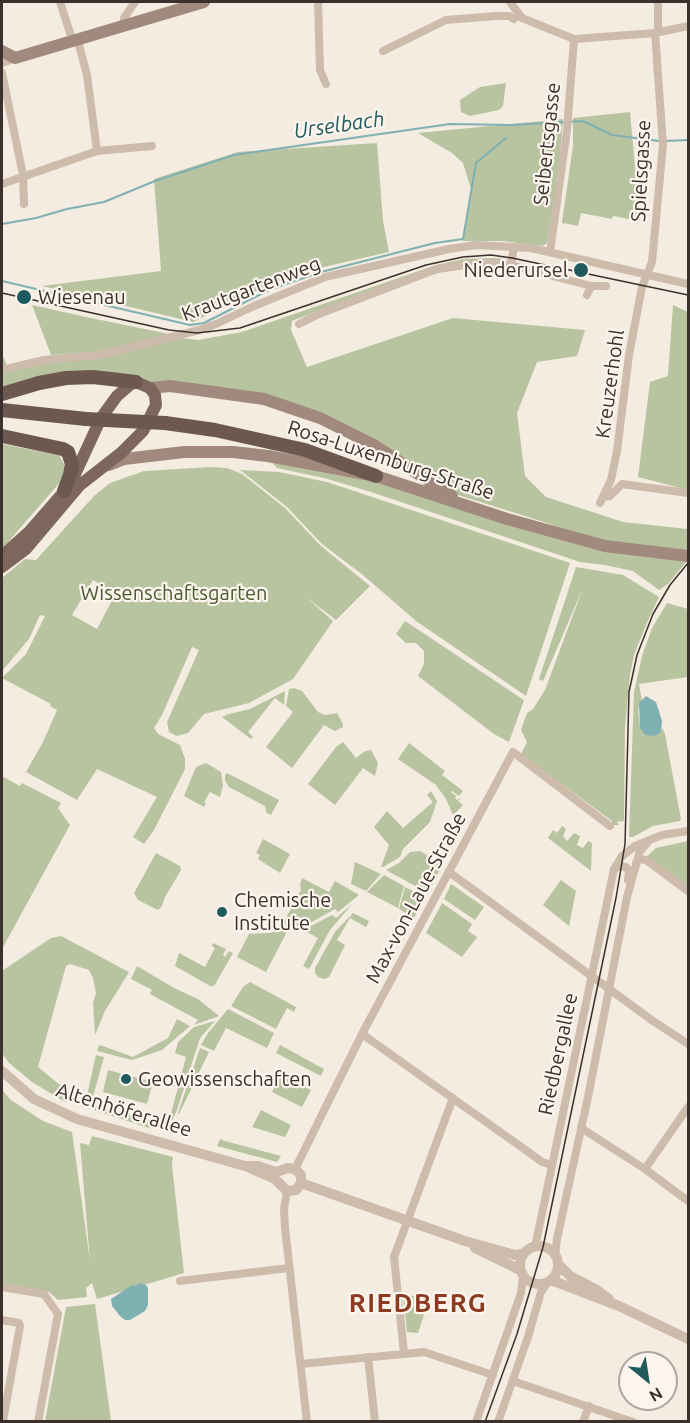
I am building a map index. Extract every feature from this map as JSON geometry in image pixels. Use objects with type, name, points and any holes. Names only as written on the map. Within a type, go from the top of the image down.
[{"type":"highway","points":[[2,394],[66,378],[93,376],[136,382]]},
{"type":"highway","name":"Rosa-Luxemburg-Straße","points":[[2,410],[82,419],[165,423],[215,430],[305,450],[376,476]]},
{"type":"highway","name":"Rosa-Luxemburg-Straße","points":[[2,419],[34,421],[82,419]]},
{"type":"highway","points":[[2,436],[56,447],[68,452],[72,464],[64,491]]},
{"type":"main road","points":[[2,51],[15,58],[76,42],[204,2]]},
{"type":"main road","points":[[2,556],[29,532],[64,491],[77,473],[90,439],[110,404],[126,387],[136,382],[150,388],[180,387],[264,399],[320,418],[374,445],[466,504]]},
{"type":"main road","points":[[2,567],[26,549],[80,485],[134,442],[150,419],[156,405],[155,395],[150,388]]},
{"type":"main road","points":[[100,470],[123,459],[138,456],[184,452],[233,452],[268,456],[376,476]]},
{"type":"main road","name":"Rosa-Luxemburg-Straße","points":[[376,476],[507,519],[604,546],[688,556]]},
{"type":"street","points":[[60,2],[87,75],[98,151]]},
{"type":"street","points":[[124,26],[124,18],[135,2]]},
{"type":"street","points":[[318,2],[320,70],[327,84]]},
{"type":"street","points":[[510,2],[518,18]]},
{"type":"street","name":"Spielsgasse","points":[[645,274],[652,262],[663,145],[657,32],[658,2]]},
{"type":"street","points":[[384,51],[446,20],[461,18],[509,16],[574,39],[657,32],[688,26]]},
{"type":"street","name":"Seibertsgasse","points":[[550,252],[567,130],[574,39]]},
{"type":"street","points":[[2,63],[15,58]]},
{"type":"street","points":[[2,73],[23,175],[24,204]]},
{"type":"street","points":[[3,183],[98,151],[152,146]]},
{"type":"street","points":[[3,183],[23,192]]},
{"type":"street","name":"Krautgartenweg","points":[[2,370],[44,360],[101,355],[201,329],[325,277],[382,262],[476,245],[550,252],[688,284]]},
{"type":"street","points":[[512,265],[514,247]]},
{"type":"street","points":[[299,324],[319,314],[437,269],[488,263],[512,265],[591,286],[606,286]]},
{"type":"street","name":"Kreuzerhohl","points":[[645,274],[629,355],[617,451],[611,480],[602,500],[610,496],[622,484],[688,493]]},
{"type":"street","points":[[587,295],[591,286]]},
{"type":"street","name":"Max-von-Laue-Straße","points":[[295,1169],[362,1034],[513,752],[610,826]]},
{"type":"street","points":[[650,840],[662,835],[688,831]]},
{"type":"street","name":"Riedbergallee","points":[[557,1259],[557,1239],[628,890],[640,851],[650,840]]},
{"type":"street","name":"Riedbergallee","points":[[535,1247],[614,869],[631,848],[650,840]]},
{"type":"street","points":[[636,862],[640,859],[646,860],[688,891]]},
{"type":"street","name":"Riedbergallee","points":[[614,869],[624,866],[629,871],[628,890]]},
{"type":"street","points":[[449,872],[688,1044]]},
{"type":"street","points":[[362,1034],[542,1162],[552,1165]]},
{"type":"street","name":"Altenhöferallee","points":[[2,1071],[34,1099],[69,1116],[245,1166],[283,1187]]},
{"type":"street","points":[[404,1353],[394,1257],[453,1098]]},
{"type":"street","points":[[645,1169],[688,1107]]},
{"type":"street","points":[[581,1128],[645,1169],[688,1201]]},
{"type":"street","name":"Altenhöferallee","points":[[245,1166],[258,1166],[276,1172],[288,1168],[295,1169]]},
{"type":"street","points":[[283,1187],[296,1190],[301,1183],[301,1175],[295,1169]]},
{"type":"street","points":[[282,1171],[279,1176],[283,1187],[308,1422]]},
{"type":"street","points":[[301,1183],[465,1241],[515,1255],[523,1254],[535,1247],[546,1248],[568,1275],[597,1290],[619,1306]]},
{"type":"street","points":[[465,1241],[522,1274],[533,1284],[549,1281],[619,1306],[688,1339]]},
{"type":"street","points":[[476,1422],[521,1293],[520,1263],[523,1254]]},
{"type":"street","points":[[498,1422],[541,1292],[556,1275],[557,1259]]},
{"type":"street","points":[[180,1281],[290,1268]]},
{"type":"street","points":[[2,1287],[44,1294],[58,1314],[38,1422]]},
{"type":"street","points":[[2,1320],[19,1323],[21,1326],[3,1421]]},
{"type":"street","points":[[301,1365],[424,1352],[493,1375]]},
{"type":"street","points":[[368,1357],[375,1422]]},
{"type":"street","points":[[513,1381],[633,1422]]},
{"type":"street","points":[[583,1422],[589,1406]]},
{"type":"green space","points":[[506,83],[503,106],[499,110],[470,116],[461,112],[460,100],[480,87]]},
{"type":"green space","points":[[630,112],[640,221],[581,213],[578,226],[564,223],[564,225],[562,222],[573,146],[573,118]]},
{"type":"green space","points":[[563,119],[558,178],[547,243],[543,246],[502,241],[463,241],[471,189],[463,163],[452,153],[418,133]]},
{"type":"green space","points":[[377,143],[383,221],[389,252],[315,269],[271,284],[193,322],[42,286],[161,271],[154,179],[238,152]]},
{"type":"green space","points":[[464,259],[507,259],[505,262],[487,261],[377,288],[292,321],[291,330],[307,367],[453,318],[585,330],[577,356],[537,362],[517,413],[525,476],[546,497],[623,522],[688,529],[688,553],[633,546],[571,533],[550,524],[452,493],[320,415],[150,384],[114,374],[2,387],[2,354],[9,370],[181,338],[198,340],[242,332],[436,265]]},
{"type":"green space","points":[[32,305],[169,334],[130,346],[96,352],[51,355]]},
{"type":"green space","points":[[673,305],[688,312],[688,490],[638,477],[650,382],[668,376]]},
{"type":"green space","points":[[2,444],[59,455],[65,466],[62,480],[2,549]]},
{"type":"green space","points":[[269,459],[376,476],[448,504],[687,561],[668,584],[659,590],[633,571],[580,562],[371,492],[324,478],[277,468]]},
{"type":"green space","name":"Wissenschaftsgarten","points":[[211,467],[227,468],[242,474],[285,508],[321,546],[370,586],[336,620],[306,597],[333,621],[293,679],[249,703],[204,714],[188,733],[177,736],[169,732],[167,722],[199,650],[192,647],[154,728],[158,734],[180,745],[185,759],[185,769],[154,830],[144,844],[133,837],[157,797],[97,769],[77,800],[26,772],[57,710],[50,706],[51,704],[2,678],[26,654],[45,616],[40,615],[29,639],[2,671],[2,578],[25,559],[36,560],[94,496],[110,483],[144,471]],"holes":[[[93,580],[116,593],[97,629],[72,615]]]},
{"type":"green space","points":[[240,470],[279,472],[327,482],[570,563],[526,696],[416,621],[363,575],[322,544],[287,507]]},
{"type":"green space","points":[[576,567],[623,575],[659,597],[634,655],[630,675],[625,728],[624,821],[617,822],[619,825],[611,825],[612,821],[521,754],[527,742],[521,730],[527,713],[533,709],[545,690],[583,588],[543,681],[539,679]]},
{"type":"green space","points":[[667,603],[688,609],[688,677],[639,684],[642,701],[638,709],[640,727],[661,732],[662,727],[665,734],[681,819],[653,826],[629,837],[634,692],[642,656],[652,628]]},
{"type":"green space","points":[[405,621],[524,700],[509,742],[494,734],[418,676],[424,664],[424,651],[416,643],[406,643],[396,634]]},
{"type":"green space","points":[[289,689],[302,691],[318,712],[325,715],[337,713],[343,727],[335,731],[324,725],[292,768],[266,747],[293,712],[286,706]]},
{"type":"green space","points":[[285,691],[284,705],[275,698],[248,732],[253,737],[251,739],[222,717],[250,709]]},
{"type":"green space","points":[[343,742],[356,758],[365,751],[371,750],[378,763],[375,776],[363,768],[335,805],[308,784],[336,747]]},
{"type":"green space","points":[[409,743],[445,771],[442,775],[463,791],[459,796],[451,792],[457,800],[461,798],[458,801],[463,805],[453,815],[436,785],[398,759]]},
{"type":"green space","points":[[206,763],[221,772],[223,786],[220,797],[210,792],[204,802],[206,803],[204,807],[184,796],[196,767]]},
{"type":"green space","points":[[227,773],[279,800],[271,815],[266,812],[265,806],[229,787],[225,781]]},
{"type":"green space","points":[[2,776],[20,786],[22,783],[61,803],[58,808],[70,825],[2,949]]},
{"type":"green space","points":[[431,791],[437,801],[430,822],[403,849],[400,857],[381,867],[389,845],[374,827],[387,811],[403,828],[433,802],[427,795]]},
{"type":"green space","points":[[562,826],[566,829],[563,836],[567,841],[574,833],[580,836],[577,845],[583,848],[588,841],[592,843],[591,871],[548,838],[553,830],[557,833]]},
{"type":"green space","points":[[263,839],[290,854],[280,873],[258,859],[260,855],[256,853]]},
{"type":"green space","points":[[688,841],[688,887],[646,857],[656,848]]},
{"type":"green space","points":[[420,851],[442,865],[428,893],[386,870],[399,863],[410,852]]},
{"type":"green space","points":[[156,853],[180,866],[181,870],[158,910],[138,900],[134,893]]},
{"type":"green space","points":[[355,862],[381,874],[366,891],[351,884]]},
{"type":"green space","points":[[384,875],[404,886],[398,908],[367,892]]},
{"type":"green space","points":[[302,878],[329,892],[335,881],[359,895],[338,912],[335,909],[301,928],[291,924],[266,972],[237,957],[249,934],[270,933],[280,929],[301,890]]},
{"type":"green space","points":[[561,880],[576,891],[569,926],[543,905]]},
{"type":"green space","points":[[451,884],[484,907],[475,920],[444,899]]},
{"type":"green space","points":[[405,887],[425,897],[414,918],[399,909]]},
{"type":"green space","points":[[442,903],[472,924],[468,931],[477,937],[462,957],[426,933]]},
{"type":"green space","points":[[352,904],[330,930],[309,969],[303,966],[318,938],[303,930],[332,915],[336,918]]},
{"type":"green space","points":[[353,913],[369,921],[366,927],[350,918],[337,940],[345,945],[329,977],[324,979],[318,977],[315,968],[335,932]]},
{"type":"green space","points":[[61,936],[129,972],[105,1011],[95,1035],[93,1003],[96,993],[93,978],[89,970],[70,964],[66,966],[38,1067],[72,1095],[70,1101],[65,1102],[32,1082],[9,1063],[2,1053],[2,971],[51,938]]},
{"type":"green space","points":[[213,943],[226,949],[223,955],[225,957],[229,951],[233,953],[214,986],[210,986],[175,966],[179,953],[205,967],[215,948],[212,946]]},
{"type":"green space","points":[[137,966],[198,999],[219,1016],[194,1025],[198,1020],[150,994],[152,990],[131,979]]},
{"type":"green space","points":[[250,982],[296,1007],[294,1012],[287,1008],[276,1029],[231,1006],[243,987]]},
{"type":"green space","points":[[228,1009],[274,1033],[267,1048],[226,1028],[214,1051],[201,1045]]},
{"type":"green space","points":[[177,1019],[190,1026],[162,1050],[132,1060],[97,1051],[99,1045],[133,1057],[168,1038]]},
{"type":"green space","points":[[215,1021],[200,1038],[177,1110],[168,1125],[186,1057],[175,1053],[178,1042],[194,1027]]},
{"type":"green space","points":[[280,1045],[324,1069],[321,1076],[276,1053]]},
{"type":"green space","points":[[200,1048],[209,1052],[179,1114],[178,1113]]},
{"type":"green space","points":[[96,1055],[104,1057],[91,1104],[151,1120],[149,1128],[88,1108],[86,1100]]},
{"type":"green space","points":[[108,1070],[153,1082],[147,1104],[103,1092]]},
{"type":"green space","points":[[281,1075],[311,1090],[302,1107],[272,1092]]},
{"type":"green space","points":[[2,1090],[11,1100],[43,1121],[72,1132],[90,1261],[80,1143],[89,1145],[92,1136],[173,1157],[184,1273],[97,1299],[92,1283],[86,1288],[87,1297],[58,1300],[49,1292],[2,1283]]},
{"type":"green space","points":[[261,1110],[291,1125],[285,1137],[252,1127]]},
{"type":"green space","points":[[220,1139],[281,1156],[277,1162],[217,1146]]},
{"type":"green space","points":[[403,1294],[429,1299],[418,1333],[407,1332]]},
{"type":"green space","points":[[95,1304],[111,1421],[45,1421],[66,1307]]},
{"type":"water","points":[[646,696],[656,702],[662,721],[661,732],[655,736],[645,735],[640,728],[639,703]]},
{"type":"water","points":[[139,1283],[148,1288],[148,1305],[145,1311],[130,1320],[125,1320],[112,1306],[111,1299]]},
{"type":"waterway","name":"Urselbach","points":[[2,224],[104,202],[155,181],[234,155],[450,124],[512,125],[583,121],[612,135],[659,141]]},
{"type":"waterway","name":"Urselbach","points":[[2,281],[190,325],[204,323],[269,290],[321,272],[435,243],[463,239],[476,163],[506,138]]},
{"type":"waterway","name":"Urselbach","points":[[664,141],[688,140]]},
{"type":"tram line","points":[[2,293],[169,330],[197,333],[240,328],[426,265],[463,257],[491,255],[512,258],[688,295]]},
{"type":"tram line","points":[[485,1422],[517,1334],[543,1247],[616,898],[625,844],[629,692],[637,655],[653,614],[670,585],[688,563]]},
{"type":"place","name":"Niederursel","points":[[581,270]]},
{"type":"place","name":"Wiesenau","points":[[24,297]]},
{"type":"place","name":"Chemische Institute","points":[[222,912]]},
{"type":"place","name":"Geowissenschaften","points":[[126,1079]]},
{"type":"district","name":"RIEDBERG","points":[[418,1303]]}]
